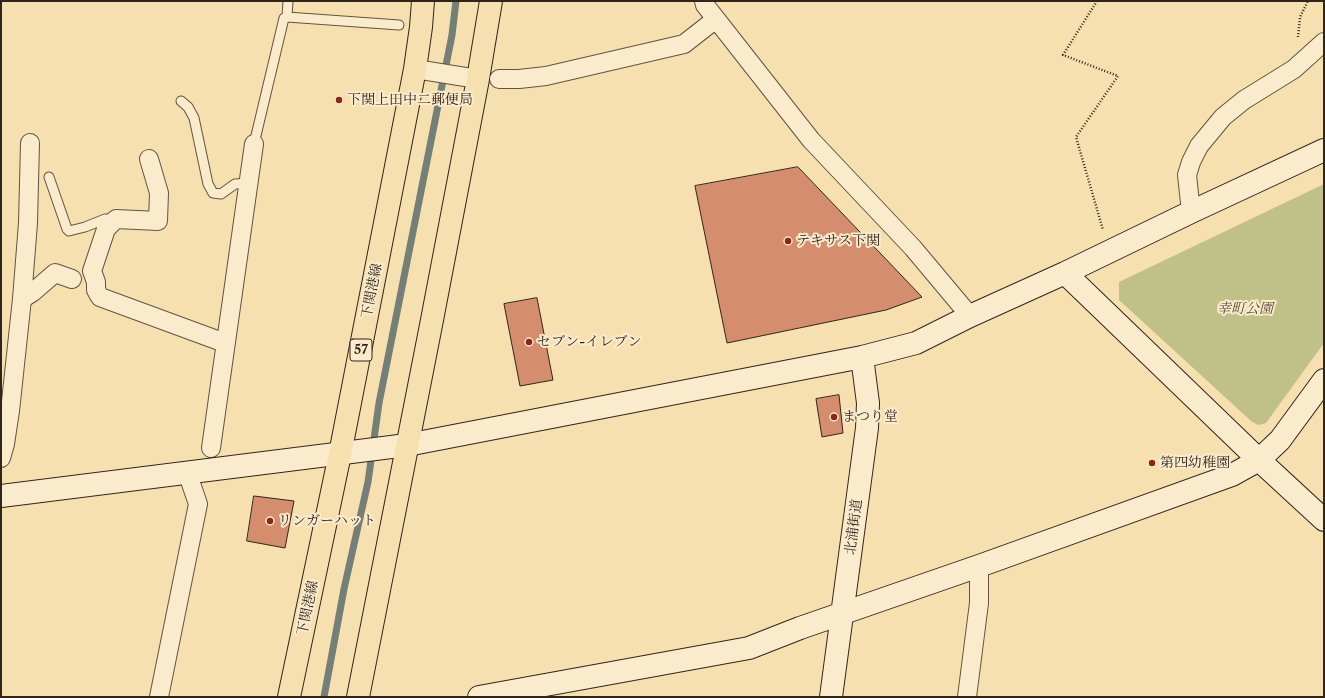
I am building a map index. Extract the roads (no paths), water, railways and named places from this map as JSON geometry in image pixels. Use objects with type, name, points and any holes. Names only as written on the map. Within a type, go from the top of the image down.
[{"type":"main road","name":"下関港線","points":[[289,697],[350,453],[422,70],[421,27],[424,1]]},
{"type":"main road","points":[[358,697],[479,78],[491,1]]},
{"type":"street","points":[[704,1],[705,5],[811,140],[913,248],[970,316]]},
{"type":"street","points":[[422,70],[479,78],[519,79],[546,76],[684,44],[716,19]]},
{"type":"street","points":[[1192,212],[1187,175],[1199,146],[1223,117],[1244,100],[1294,69],[1324,42]]},
{"type":"street","points":[[1,458],[5,444],[10,411],[22,299],[28,223],[30,143]]},
{"type":"street","points":[[210,448],[254,144]]},
{"type":"street","points":[[1,496],[407,445],[862,357],[916,343],[970,316],[1065,273],[1324,150]]},
{"type":"street","points":[[149,159],[159,193],[158,222],[116,219],[106,229],[92,271],[96,282],[96,290],[100,297],[226,343]]},
{"type":"street","points":[[22,299],[33,292],[55,273],[72,279]]},
{"type":"street","points":[[1065,273],[1259,460],[1324,520]]},
{"type":"street","name":"北浦街道","points":[[831,697],[843,614],[868,409],[862,357]]},
{"type":"street","points":[[479,697],[749,648],[800,628],[979,566],[1232,475],[1259,460],[1280,440],[1324,380]]},
{"type":"street","points":[[159,697],[198,504],[188,472]]},
{"type":"street","points":[[966,697],[979,603],[979,566]]},
{"type":"lane","points":[[254,144],[284,18],[287,17],[288,1]]},
{"type":"lane","points":[[287,17],[399,25]]},
{"type":"lane","points":[[181,102],[188,107],[194,118],[208,184],[213,193],[221,194],[235,184],[249,183]]},
{"type":"lane","points":[[50,177],[67,229],[69,231],[85,227],[105,219],[116,219]]},
{"type":"waterway","points":[[324,697],[344,589],[368,482],[379,403],[452,35],[456,1]]},
{"type":"place","name":"下関上田中二郵便局","points":[[339,100]]},
{"type":"place","name":"テキサス下関","points":[[788,241]]},
{"type":"place","name":"セブン-イレブン","points":[[529,342]]},
{"type":"place","name":"まつり堂","points":[[834,417]]},
{"type":"place","name":"第四幼稚園","points":[[1152,463]]},
{"type":"place","name":"リンガーハット","points":[[270,521]]},
{"type":"park label","name":"幸町公園","points":[[1245,309]]}]
